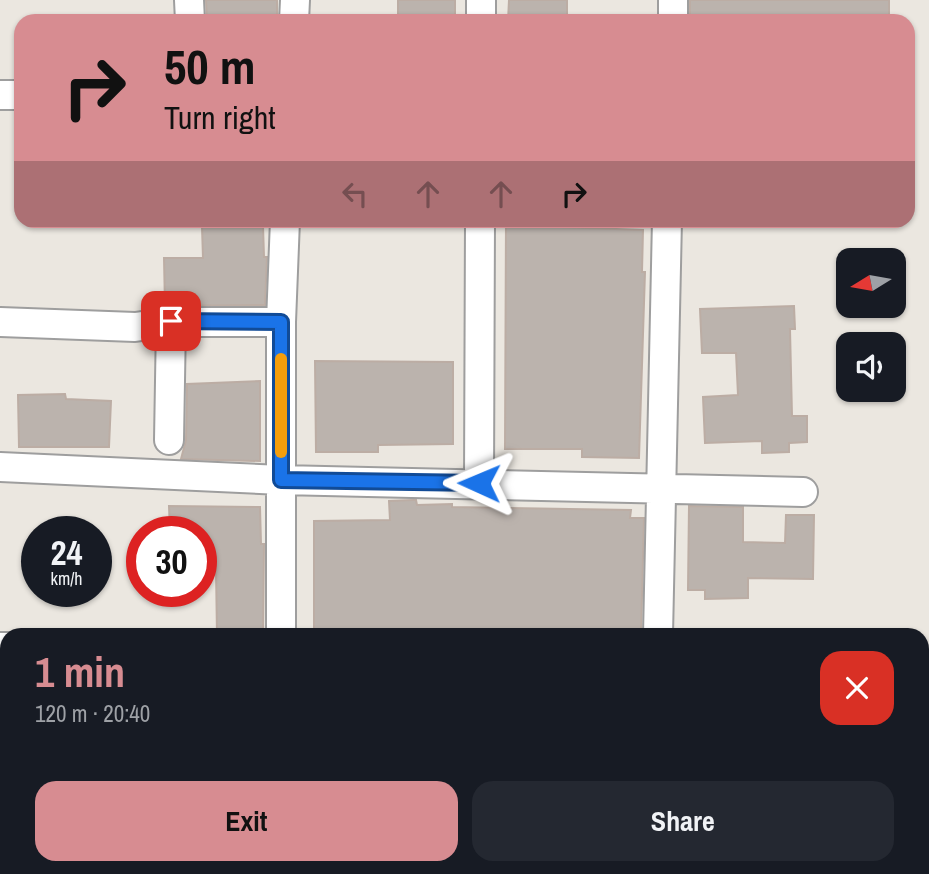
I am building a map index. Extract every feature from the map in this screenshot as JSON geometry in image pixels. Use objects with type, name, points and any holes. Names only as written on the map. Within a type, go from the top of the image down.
[{"type":"street","points":[[281,628],[281,322],[285,228]]},
{"type":"street","points":[[479,483],[480,228]]},
{"type":"street","points":[[658,628],[667,228]]},
{"type":"street","points":[[0,322],[135,327],[171,321],[281,322]]},
{"type":"street","points":[[169,440],[171,321]]},
{"type":"street","points":[[0,467],[281,480],[803,492]]},
{"type":"building","points":[[206,0],[277,0],[277,14],[207,14]]},
{"type":"building","points":[[398,0],[455,0],[455,14],[398,14]]},
{"type":"building","points":[[509,0],[567,0],[567,14],[508,14]]},
{"type":"building","points":[[690,0],[889,0],[889,14],[690,14]]},
{"type":"building","points":[[202,228],[263,228],[264,257],[267,257],[265,305],[165,306],[164,258],[203,258]]},
{"type":"building","points":[[506,228],[643,230],[642,272],[645,272],[639,458],[582,457],[582,449],[505,449]]},
{"type":"building","points":[[794,306],[795,329],[790,329],[792,416],[807,416],[807,442],[789,443],[789,452],[762,453],[762,441],[705,443],[703,397],[738,395],[736,353],[702,353],[700,309]]},
{"type":"building","points":[[315,361],[453,362],[453,444],[378,445],[378,452],[316,452]]},
{"type":"building","points":[[260,381],[260,461],[181,459],[186,440],[187,384]]},
{"type":"building","points":[[65,394],[66,399],[111,401],[109,447],[19,447],[18,395]]},
{"type":"building","points":[[416,500],[417,505],[452,504],[452,507],[631,510],[630,518],[644,518],[641,628],[314,628],[314,521],[390,520],[389,501]]},
{"type":"building","points":[[169,506],[260,507],[261,544],[264,544],[263,628],[217,628],[217,516],[169,516]]},
{"type":"building","points":[[689,506],[743,507],[743,542],[785,543],[786,515],[814,515],[813,579],[748,578],[748,598],[705,599],[705,590],[688,590]]},
{"type":"slow traffic","points":[[281,359],[281,452]]},
{"type":"route","points":[[171,321],[281,322],[281,480],[479,483]]}]
